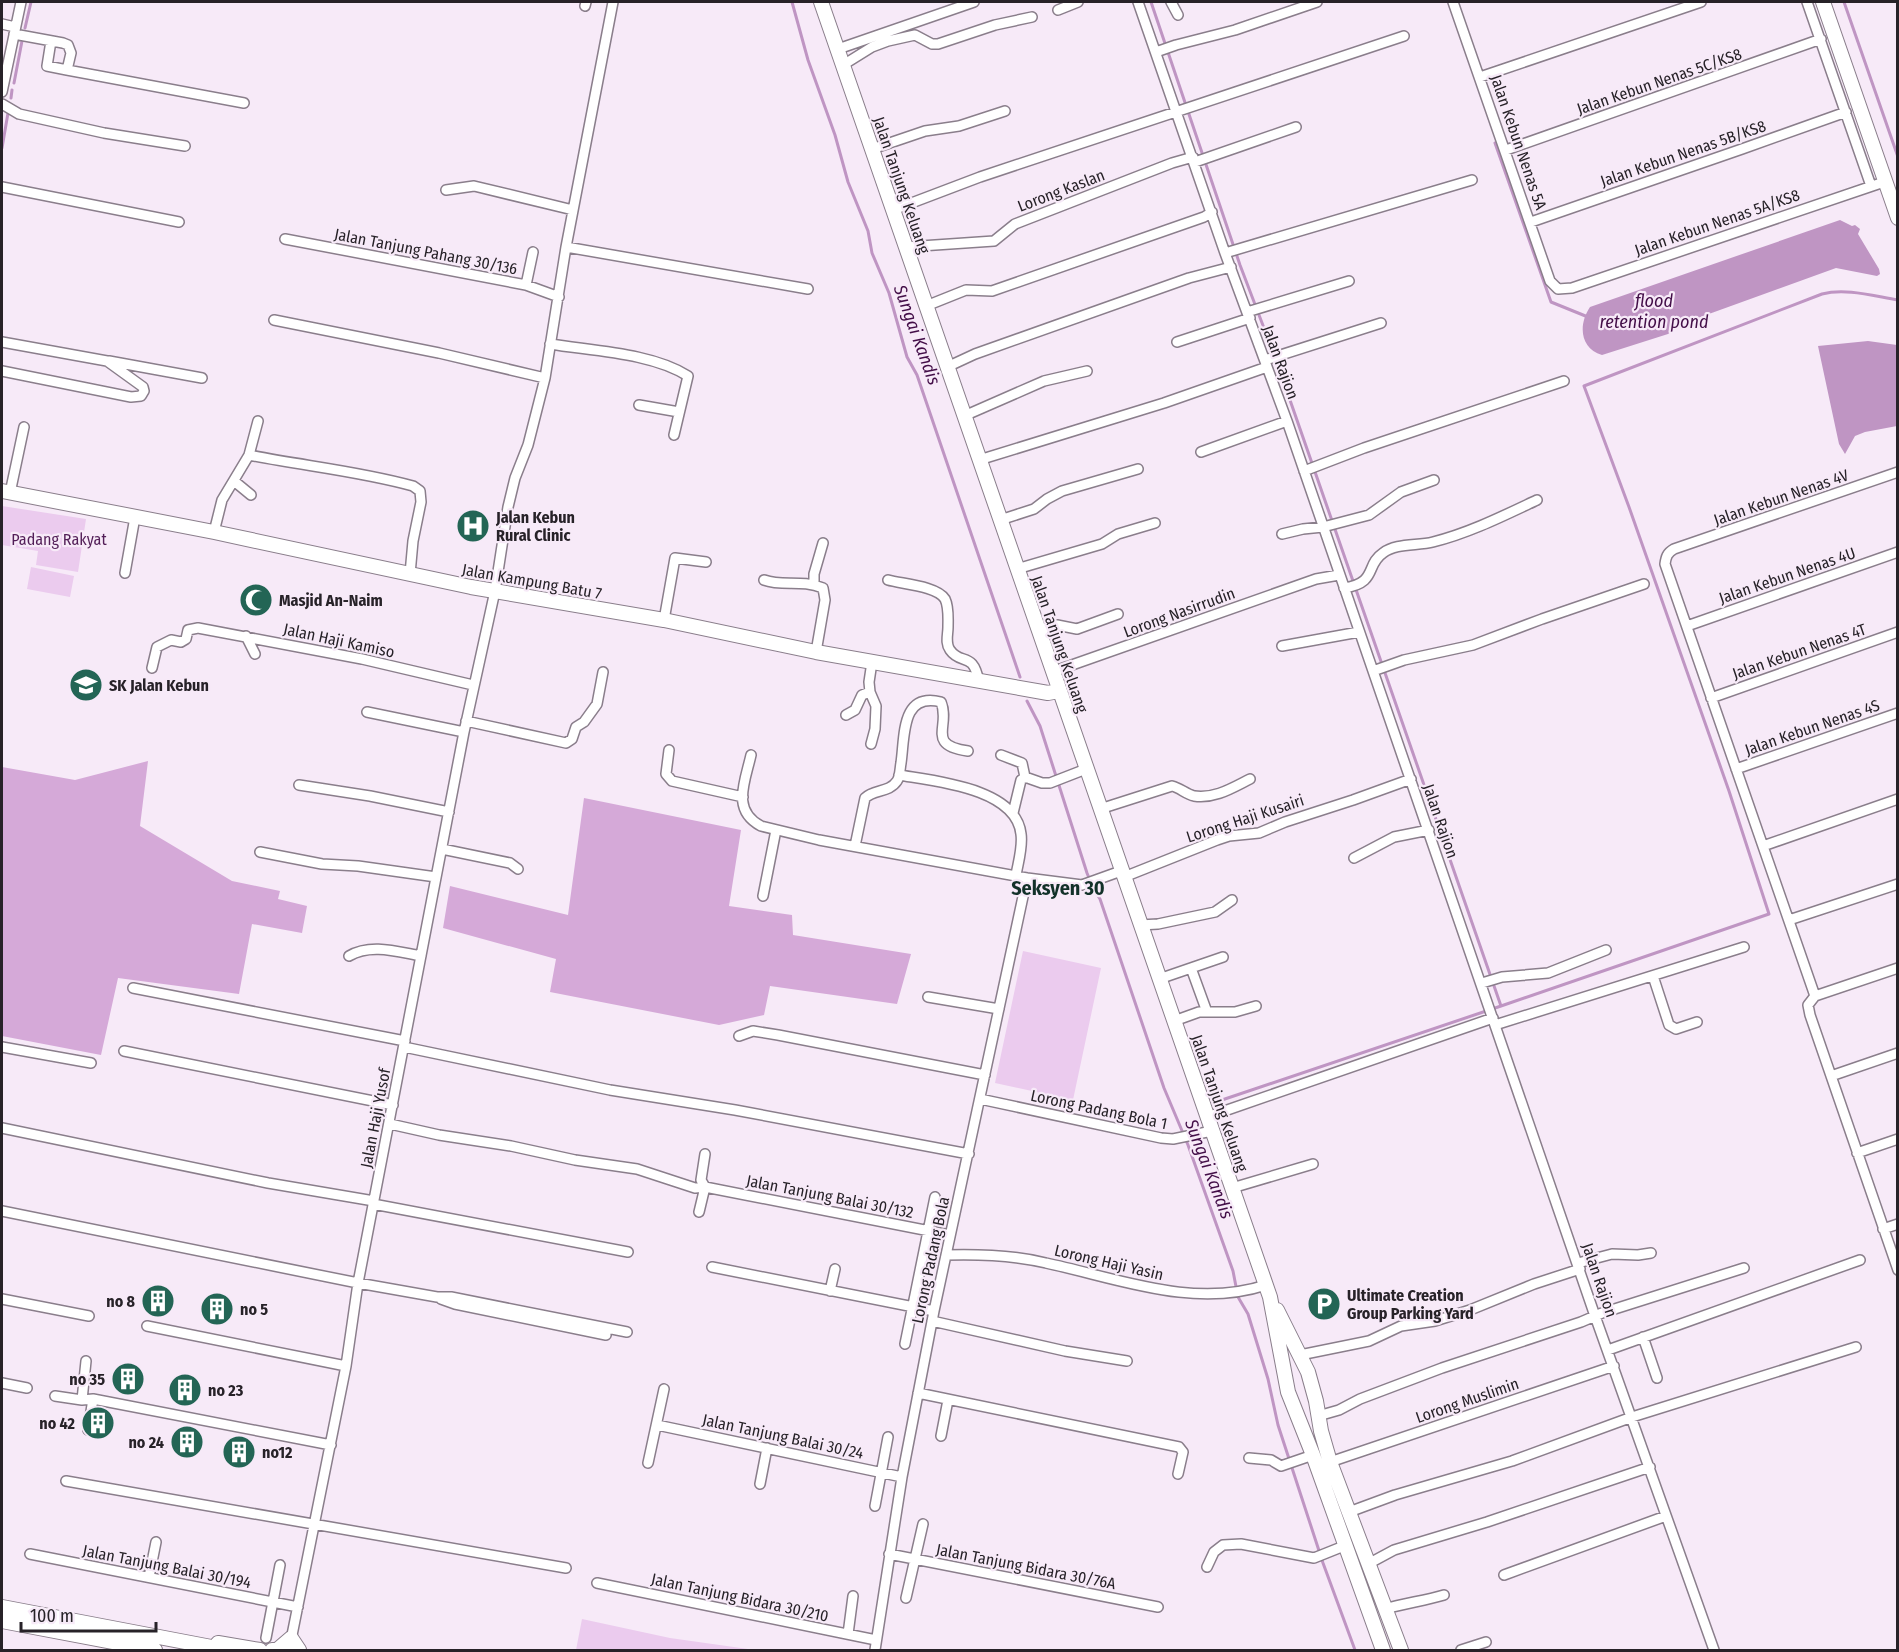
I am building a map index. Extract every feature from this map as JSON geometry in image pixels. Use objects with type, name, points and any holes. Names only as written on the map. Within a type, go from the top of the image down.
[{"type":"main road","name":"Jalan Tanjung Keluang","points":[[821,2],[844,47],[843,65],[872,149],[901,207],[932,304],[947,367],[979,460],[1006,519],[1017,569],[1052,672],[1268,1291],[1308,1372],[1330,1462],[1401,1650]]},
{"type":"main road","points":[[1823,2],[1877,184],[1898,218]]},
{"type":"main road","name":"Jalan Kampung Batu 7","points":[[6,492],[214,532],[495,591],[664,620],[816,652],[1047,693],[1059,691]]},
{"type":"main road","name":"Jalan Tanjung Keluang","points":[[1268,1291],[1288,1392],[1300,1424],[1307,1457],[1340,1547],[1383,1650]]},
{"type":"main road","points":[[1300,1424],[1292,1385],[1295,1381],[1303,1382],[1306,1386],[1311,1407],[1318,1416]]},
{"type":"main road","points":[[2,1607],[158,1644],[174,1634],[266,1646],[277,1650],[290,1644],[299,1650]]},
{"type":"main road","points":[[2,1621],[158,1644],[227,1650]]},
{"type":"street","points":[[2,92],[21,2]]},
{"type":"street","name":"Jalan Haji Yusof","points":[[290,1644],[346,1366],[358,1282],[473,685],[495,591],[508,507],[515,478],[528,445],[545,378],[566,247],[613,2]]},
{"type":"street","points":[[844,47],[974,2]]},
{"type":"street","points":[[1058,10],[1078,2]]},
{"type":"street","name":"Jalan Rajion","points":[[1138,2],[1159,51],[1177,112],[1197,159],[1208,214],[1232,251],[1231,267],[1249,315],[1270,360],[1284,422],[1310,468],[1339,575],[1375,670],[1408,780],[1483,983],[1579,1266],[1599,1314],[1608,1350],[1635,1416],[1666,1516],[1714,1650]]},
{"type":"street","points":[[1171,2],[1178,15]]},
{"type":"street","points":[[1159,51],[1235,30],[1317,2]]},
{"type":"street","points":[[1454,3],[1466,2]]},
{"type":"street","points":[[1480,77],[1701,2]]},
{"type":"street","points":[[1807,2],[1846,112],[1877,184]]},
{"type":"street","name":"Jalan Kebun Nenas 5A","points":[[1454,3],[1550,281],[1558,289]]},
{"type":"street","points":[[843,65],[872,47],[888,41],[915,35],[932,44],[938,44],[995,25],[1032,17]]},
{"type":"street","points":[[2,24],[14,30],[68,45],[70,53],[67,70]]},
{"type":"street","points":[[901,207],[980,177],[1404,36]]},
{"type":"street","name":"Jalan Kebun Nenas 5C/KS8","points":[[1506,150],[1821,39]]},
{"type":"street","points":[[51,41],[47,66],[244,103]]},
{"type":"street","points":[[2,104],[19,114],[185,146]]},
{"type":"street","points":[[872,149],[925,131],[959,126],[1005,111]]},
{"type":"street","name":"Jalan Kebun Nenas 5B/KS8","points":[[1531,222],[1846,112]]},
{"type":"street","name":"Lorong Kaslan","points":[[914,247],[994,241],[1015,224],[1172,163],[1197,159],[1296,128]]},
{"type":"street","points":[[1232,251],[1472,180]]},
{"type":"street","name":"Jalan Kebun Nenas 5A/KS8","points":[[1558,289],[1572,288],[1877,184]]},
{"type":"street","points":[[446,190],[474,186],[532,198],[573,210]]},
{"type":"street","points":[[5,188],[179,222]]},
{"type":"street","points":[[932,304],[966,290],[992,291],[1208,214]]},
{"type":"street","name":"Jalan Tanjung Pahang 30/136","points":[[285,239],[526,285],[559,297]]},
{"type":"street","points":[[566,247],[808,289]]},
{"type":"street","points":[[526,285],[533,252]]},
{"type":"street","points":[[947,367],[975,354],[1189,278],[1231,267]]},
{"type":"street","points":[[1177,342],[1349,281]]},
{"type":"street","points":[[274,320],[440,353],[545,378]]},
{"type":"street","points":[[979,460],[1153,406],[1270,360],[1381,323]]},
{"type":"street","points":[[2,342],[202,378]]},
{"type":"street","points":[[550,344],[625,355],[673,367],[688,376],[674,435]]},
{"type":"street","points":[[2,370],[131,397],[141,396],[144,392],[143,387],[107,361]]},
{"type":"street","points":[[964,416],[1044,381],[1087,370]]},
{"type":"street","points":[[1310,468],[1564,381]]},
{"type":"street","points":[[639,405],[679,412]]},
{"type":"street","points":[[214,532],[222,500],[249,455],[258,421]]},
{"type":"street","points":[[1201,452],[1284,422]]},
{"type":"street","points":[[6,492],[24,427]]},
{"type":"street","points":[[249,455],[326,467],[413,486],[420,491],[421,501],[413,541],[410,574]]},
{"type":"street","points":[[1006,519],[1034,509],[1062,491],[1138,470]]},
{"type":"street","name":"Jalan Kebun Nenas 4V","points":[[1686,626],[1665,564],[1669,552],[1898,472]]},
{"type":"street","points":[[1282,534],[1325,527],[1369,515],[1401,492],[1434,480]]},
{"type":"street","points":[[234,481],[251,495]]},
{"type":"street","points":[[1345,588],[1358,584],[1370,575],[1382,553],[1394,548],[1432,543],[1483,525],[1537,500]]},
{"type":"street","points":[[125,573],[135,517]]},
{"type":"street","points":[[1017,569],[1102,544],[1118,534],[1155,523]]},
{"type":"street","points":[[814,584],[814,574],[824,543]]},
{"type":"street","name":"Jalan Kebun Nenas 4U","points":[[1686,626],[1898,552]]},
{"type":"street","points":[[664,620],[675,558],[706,562]]},
{"type":"street","name":"Lorong Nasirrudin","points":[[1052,672],[1316,579],[1339,575]]},
{"type":"street","points":[[764,580],[772,583],[801,582],[824,588],[825,600],[816,652]]},
{"type":"street","points":[[888,580],[937,592],[944,598],[947,606],[948,647],[952,653],[970,661],[976,669],[979,682]]},
{"type":"street","points":[[1375,670],[1388,664],[1473,645],[1644,584]]},
{"type":"street","points":[[1038,630],[1057,625],[1077,629],[1118,614]]},
{"type":"street","points":[[1686,626],[1815,996]]},
{"type":"street","name":"Jalan Haji Kamiso","points":[[152,668],[157,647],[171,640],[181,642],[186,639],[188,630],[198,628],[362,658],[473,685]]},
{"type":"street","points":[[1282,646],[1359,632]]},
{"type":"street","name":"Jalan Kebun Nenas 4T","points":[[1711,698],[1898,632]]},
{"type":"street","points":[[246,636],[255,654]]},
{"type":"street","points":[[871,744],[875,729],[876,706],[870,692],[869,682],[872,662]]},
{"type":"street","points":[[466,721],[566,743],[572,739],[576,727],[584,722],[597,704],[603,672]]},
{"type":"street","points":[[846,715],[855,710],[862,695],[870,692]]},
{"type":"street","points":[[855,846],[866,798],[873,793],[889,789],[898,780],[907,717],[916,704],[929,699],[941,702],[944,710],[941,735],[943,740],[955,749],[968,751]]},
{"type":"street","points":[[366,712],[464,732]]},
{"type":"street","name":"Jalan Kebun Nenas 4S","points":[[1736,769],[1898,713]]},
{"type":"street","points":[[669,750],[666,774],[672,781],[743,797]]},
{"type":"street","points":[[751,755],[742,805],[753,822],[776,830],[1028,878]]},
{"type":"street","points":[[1001,755],[1022,763],[1025,777]]},
{"type":"street","points":[[1025,777],[1042,783],[1050,783],[1086,769]]},
{"type":"street","points":[[899,775],[970,787],[1013,813]]},
{"type":"street","points":[[1016,876],[1021,836],[1013,813],[1021,780],[1025,777]]},
{"type":"street","points":[[1100,809],[1172,786],[1180,788],[1191,796],[1220,794],[1250,779]]},
{"type":"street","name":"Lorong Haji Kusairi","points":[[1028,878],[1082,885],[1104,877],[1122,874],[1229,836],[1259,833],[1408,780]]},
{"type":"street","points":[[299,786],[370,796],[449,812]]},
{"type":"street","points":[[1763,846],[1898,799]]},
{"type":"street","points":[[763,896],[776,830]]},
{"type":"street","points":[[1354,858],[1394,837],[1428,830]]},
{"type":"street","points":[[442,849],[510,863],[518,869]]},
{"type":"street","points":[[260,852],[322,864],[358,866],[436,877]]},
{"type":"street","name":"Lorong Padang Bola","points":[[875,1650],[902,1477],[933,1316],[1028,878]]},
{"type":"street","points":[[1789,920],[1898,884]]},
{"type":"street","points":[[1140,925],[1158,924],[1215,912],[1232,900]]},
{"type":"street","points":[[1207,1116],[1494,1016],[1518,1018],[1744,948]]},
{"type":"street","points":[[350,956],[359,950],[382,950],[421,956]]},
{"type":"street","points":[[1483,983],[1502,977],[1548,973],[1606,950]]},
{"type":"street","points":[[1159,979],[1223,957]]},
{"type":"street","points":[[1191,968],[1207,1012]]},
{"type":"street","points":[[1898,968],[1815,996],[1808,1005],[1898,1270]]},
{"type":"street","points":[[1653,976],[1669,1025],[1676,1029],[1697,1022]]},
{"type":"street","points":[[133,988],[405,1044],[620,1092],[735,1110],[969,1154]]},
{"type":"street","points":[[928,997],[999,1009]]},
{"type":"street","points":[[1174,1022],[1199,1012],[1235,1012],[1256,1006]]},
{"type":"street","points":[[739,1036],[753,1031],[985,1075]]},
{"type":"street","points":[[2,1047],[92,1063]]},
{"type":"street","points":[[124,1051],[393,1105]]},
{"type":"street","points":[[1831,1076],[1898,1053]]},
{"type":"street","name":"Lorong Padang Bola 1","points":[[980,1099],[1161,1138],[1173,1139],[1212,1131]]},
{"type":"street","name":"Jalan Tanjung Balai 30/132","points":[[390,1124],[575,1160],[637,1169],[695,1188],[705,1187],[950,1235]]},
{"type":"street","points":[[2,1128],[268,1183],[628,1252]]},
{"type":"street","points":[[1857,1153],[1898,1139]]},
{"type":"street","points":[[699,1212],[705,1187],[701,1180],[705,1154]]},
{"type":"street","points":[[1232,1188],[1313,1164]]},
{"type":"street","points":[[905,1344],[935,1197]]},
{"type":"street","points":[[2,1211],[358,1282],[437,1297],[451,1297],[627,1332]]},
{"type":"street","points":[[1883,1229],[1898,1224]]},
{"type":"street","points":[[1300,1355],[1368,1341],[1401,1326],[1435,1321],[1461,1313],[1612,1254],[1651,1253]]},
{"type":"street","name":"Lorong Haji Yasin","points":[[946,1256],[1009,1256],[1044,1262],[1160,1290],[1228,1294],[1268,1291]]},
{"type":"street","points":[[1608,1350],[1860,1260]]},
{"type":"street","points":[[712,1267],[913,1307],[933,1316],[1065,1351],[1127,1361]]},
{"type":"street","points":[[830,1291],[835,1269]]},
{"type":"street","points":[[1318,1416],[1339,1410],[1360,1398],[1442,1368],[1599,1314],[1744,1269]]},
{"type":"street","points":[[437,1297],[454,1304],[606,1335]]},
{"type":"street","points":[[2,1299],[89,1316]]},
{"type":"street","points":[[147,1326],[346,1366]]},
{"type":"street","points":[[1643,1337],[1657,1378]]},
{"type":"street","points":[[1349,1512],[1395,1495],[1512,1461],[1635,1416],[1856,1347]]},
{"type":"street","points":[[82,1400],[86,1361]]},
{"type":"street","name":"Lorong Muslimin","points":[[1330,1462],[1614,1366]]},
{"type":"street","points":[[2,1383],[27,1388]]},
{"type":"street","points":[[648,1463],[664,1389]]},
{"type":"street","points":[[918,1393],[1179,1447],[1183,1452],[1178,1474]]},
{"type":"street","points":[[55,1395],[82,1400],[93,1399],[330,1445]]},
{"type":"street","points":[[88,1430],[93,1399]]},
{"type":"street","points":[[941,1436],[948,1400]]},
{"type":"street","name":"Jalan Tanjung Balai 30/24","points":[[657,1425],[902,1477]]},
{"type":"street","points":[[875,1506],[888,1437]]},
{"type":"street","points":[[760,1484],[767,1448]]},
{"type":"street","points":[[1249,1458],[1271,1460],[1281,1466],[1307,1457]]},
{"type":"street","points":[[1368,1564],[1394,1550],[1487,1522],[1650,1467]]},
{"type":"street","points":[[66,1481],[566,1568]]},
{"type":"street","points":[[1504,1575],[1666,1516]]},
{"type":"street","points":[[906,1598],[922,1524]]},
{"type":"street","points":[[149,1577],[156,1542]]},
{"type":"street","points":[[1207,1568],[1214,1552],[1223,1545],[1241,1544],[1314,1558],[1340,1547]]},
{"type":"street","name":"Jalan Tanjung Balai 30/194","points":[[30,1554],[298,1607]]},
{"type":"street","name":"Jalan Tanjung Bidara 30/76A","points":[[889,1554],[1158,1607]]},
{"type":"street","points":[[266,1646],[280,1565]]},
{"type":"street","name":"Jalan Tanjung Bidara 30/210","points":[[597,1583],[876,1640]]},
{"type":"street","points":[[1385,1609],[1444,1595]]},
{"type":"street","points":[[848,1634],[853,1596]]},
{"type":"street","points":[[1461,1650],[1486,1642]]},
{"type":"green space","name":"Padang Rakyat","points":[[2,506],[86,519],[78,572],[36,565],[38,551],[2,545]]},
{"type":"green space","name":"Padang Rakyat","points":[[31,567],[74,576],[70,597],[27,589]]},
{"type":"green space","points":[[1023,951],[1101,968],[1073,1100],[995,1083]]},
{"type":"green space","points":[[582,1619],[670,1638],[755,1650],[576,1650]]},
{"type":"shaded area","points":[[148,761],[140,826],[232,881],[280,891],[278,899],[307,906],[302,933],[252,924],[239,994],[118,978],[101,1055],[2,1036],[2,767],[75,780]]},
{"type":"shaded area","points":[[584,798],[741,830],[729,906],[792,915],[793,935],[911,954],[897,1004],[770,986],[764,1015],[719,1025],[550,992],[556,959],[443,928],[450,886],[568,915]]},
{"type":"water","name":"flood retention pond","points":[[1840,220],[1860,229],[1858,234],[1880,274],[1877,276],[1836,268],[1684,323],[1668,334],[1602,355],[1595,352],[1585,341],[1584,321],[1590,307]]},
{"type":"water","points":[[1868,341],[1897,345],[1897,426],[1855,436],[1845,454],[1839,444],[1818,346]]},
{"type":"waterway","points":[[25,28],[31,2]]},
{"type":"waterway","name":"Sungai Kandis","points":[[792,2],[808,60],[835,135],[848,182],[868,231],[872,253],[889,293],[907,357],[917,375],[1020,677]]},
{"type":"waterway","points":[[1151,2],[1240,265],[1275,357],[1501,1006],[1769,914],[1729,791],[1584,386],[1822,294],[1850,292],[1898,300]]},
{"type":"waterway","points":[[1844,2],[1898,157]]},
{"type":"waterway","points":[[14,83],[22,41]]},
{"type":"waterway","points":[[11,98],[12,90]]},
{"type":"waterway","points":[[2,148],[8,113]]},
{"type":"waterway","points":[[1495,143],[1551,302],[1588,317]]},
{"type":"waterway","name":"Sungai Kandis","points":[[1027,701],[1040,726],[1087,873],[1100,899],[1164,1088],[1188,1145],[1233,1271],[1238,1297],[1248,1314],[1268,1379],[1278,1425],[1323,1563],[1355,1650]]},
{"type":"waterway","points":[[1213,1103],[1501,1006]]},
{"type":"place","name":"Jalan Kebun Rural Clinic","points":[[473,526]]},
{"type":"place","name":"Masjid An-Naim","points":[[256,600]]},
{"type":"place","name":"SK Jalan Kebun","points":[[86,685]]},
{"type":"place","name":"no 8","points":[[158,1301]]},
{"type":"place","name":"Ultimate Creation Group Parking Yard","points":[[1324,1304]]},
{"type":"place","name":"no 5","points":[[217,1309]]},
{"type":"place","name":"no 35","points":[[128,1379]]},
{"type":"place","name":"no 23","points":[[185,1390]]},
{"type":"place","name":"no 42","points":[[98,1423]]},
{"type":"place","name":"no 24","points":[[187,1442]]},
{"type":"place","name":"no12","points":[[239,1452]]},
{"type":"district","name":"Seksyen 30","points":[[1058,888]]}]
